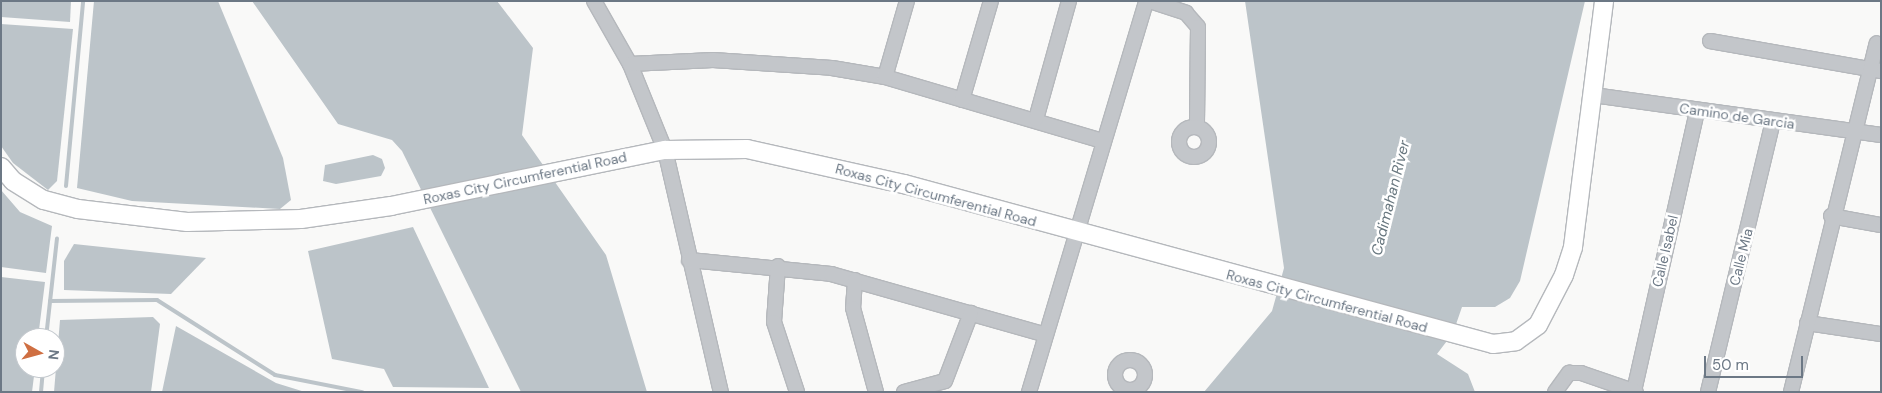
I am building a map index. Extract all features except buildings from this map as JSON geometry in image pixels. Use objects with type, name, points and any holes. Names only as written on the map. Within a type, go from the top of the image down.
[{"type":"main road","name":"Roxas City Circumferential Road","points":[[1,168],[13,181],[44,200],[78,209],[187,222],[301,219],[391,206],[665,150],[747,149],[904,184],[1277,288],[1493,344],[1516,341],[1538,325],[1552,304],[1573,247],[1604,1]]},
{"type":"street","points":[[594,1],[630,64],[665,150],[721,392]]},
{"type":"street","points":[[885,77],[907,1]]},
{"type":"street","points":[[962,100],[992,1]]},
{"type":"street","points":[[1036,119],[1069,1]]},
{"type":"street","points":[[1029,392],[1102,141],[1148,1],[1186,13],[1198,27],[1197,127]]},
{"type":"street","points":[[1710,41],[1875,70]]},
{"type":"street","points":[[1791,392],[1831,216],[1854,130],[1875,70],[1876,44]]},
{"type":"street","points":[[630,64],[774,61],[885,77],[962,100],[1036,119],[1102,141]]},
{"type":"street","name":"Camino de Garcia","points":[[1593,95],[1697,111],[1881,135]]},
{"type":"street","name":"Calle Isabel","points":[[1635,391],[1697,111]]},
{"type":"street","name":"Calle Mia","points":[[1708,392],[1773,121]]},
{"type":"street","points":[[1831,216],[1881,225]]},
{"type":"street","points":[[689,260],[778,266],[855,280],[1046,335]]},
{"type":"street","points":[[778,266],[774,322],[796,392]]},
{"type":"street","points":[[855,280],[853,308],[876,392]]},
{"type":"street","points":[[904,392],[945,381],[971,313]]},
{"type":"street","points":[[1807,323],[1881,334]]},
{"type":"street","points":[[1555,392],[1569,373],[1635,391]]},
{"type":"water","points":[[1,1],[71,1],[70,22],[1,17]]},
{"type":"water","points":[[94,1],[218,1],[283,158],[291,200],[280,209],[132,201],[77,188]]},
{"type":"water","points":[[252,1],[497,1],[533,48],[522,135],[606,255],[647,392],[521,392],[402,151],[392,140],[338,124]]},
{"type":"water","name":"Cadimahan River","points":[[1245,1],[1585,1],[1520,281],[1510,298],[1495,307],[1462,307],[1453,333],[1437,354],[1468,374],[1475,392],[1204,392],[1272,311],[1284,268]]},
{"type":"water","points":[[1,24],[73,29],[57,181],[48,190],[13,163],[1,146]]},
{"type":"water","points":[[373,155],[382,159],[385,168],[381,176],[336,184],[323,181],[325,165]]},
{"type":"water","points":[[1,190],[20,212],[52,226],[46,273],[1,267]]},
{"type":"water","points":[[413,227],[489,388],[393,387],[384,369],[332,359],[308,251]]},
{"type":"water","points":[[74,244],[206,258],[171,294],[64,290],[64,261]]},
{"type":"water","points":[[1,277],[45,282],[39,328],[15,328],[15,378],[34,378],[32,392],[1,392]]},
{"type":"water","points":[[153,317],[160,324],[151,392],[54,392],[55,378],[65,378],[65,328],[59,328],[60,320]]},
{"type":"water","points":[[176,326],[276,383],[305,392],[162,392]]},
{"type":"waterway","points":[[66,186],[83,1]]},
{"type":"waterway","points":[[47,328],[57,239]]},
{"type":"waterway","points":[[50,301],[157,300],[275,375],[362,392]]},
{"type":"waterway","points":[[41,392],[42,378]]}]
